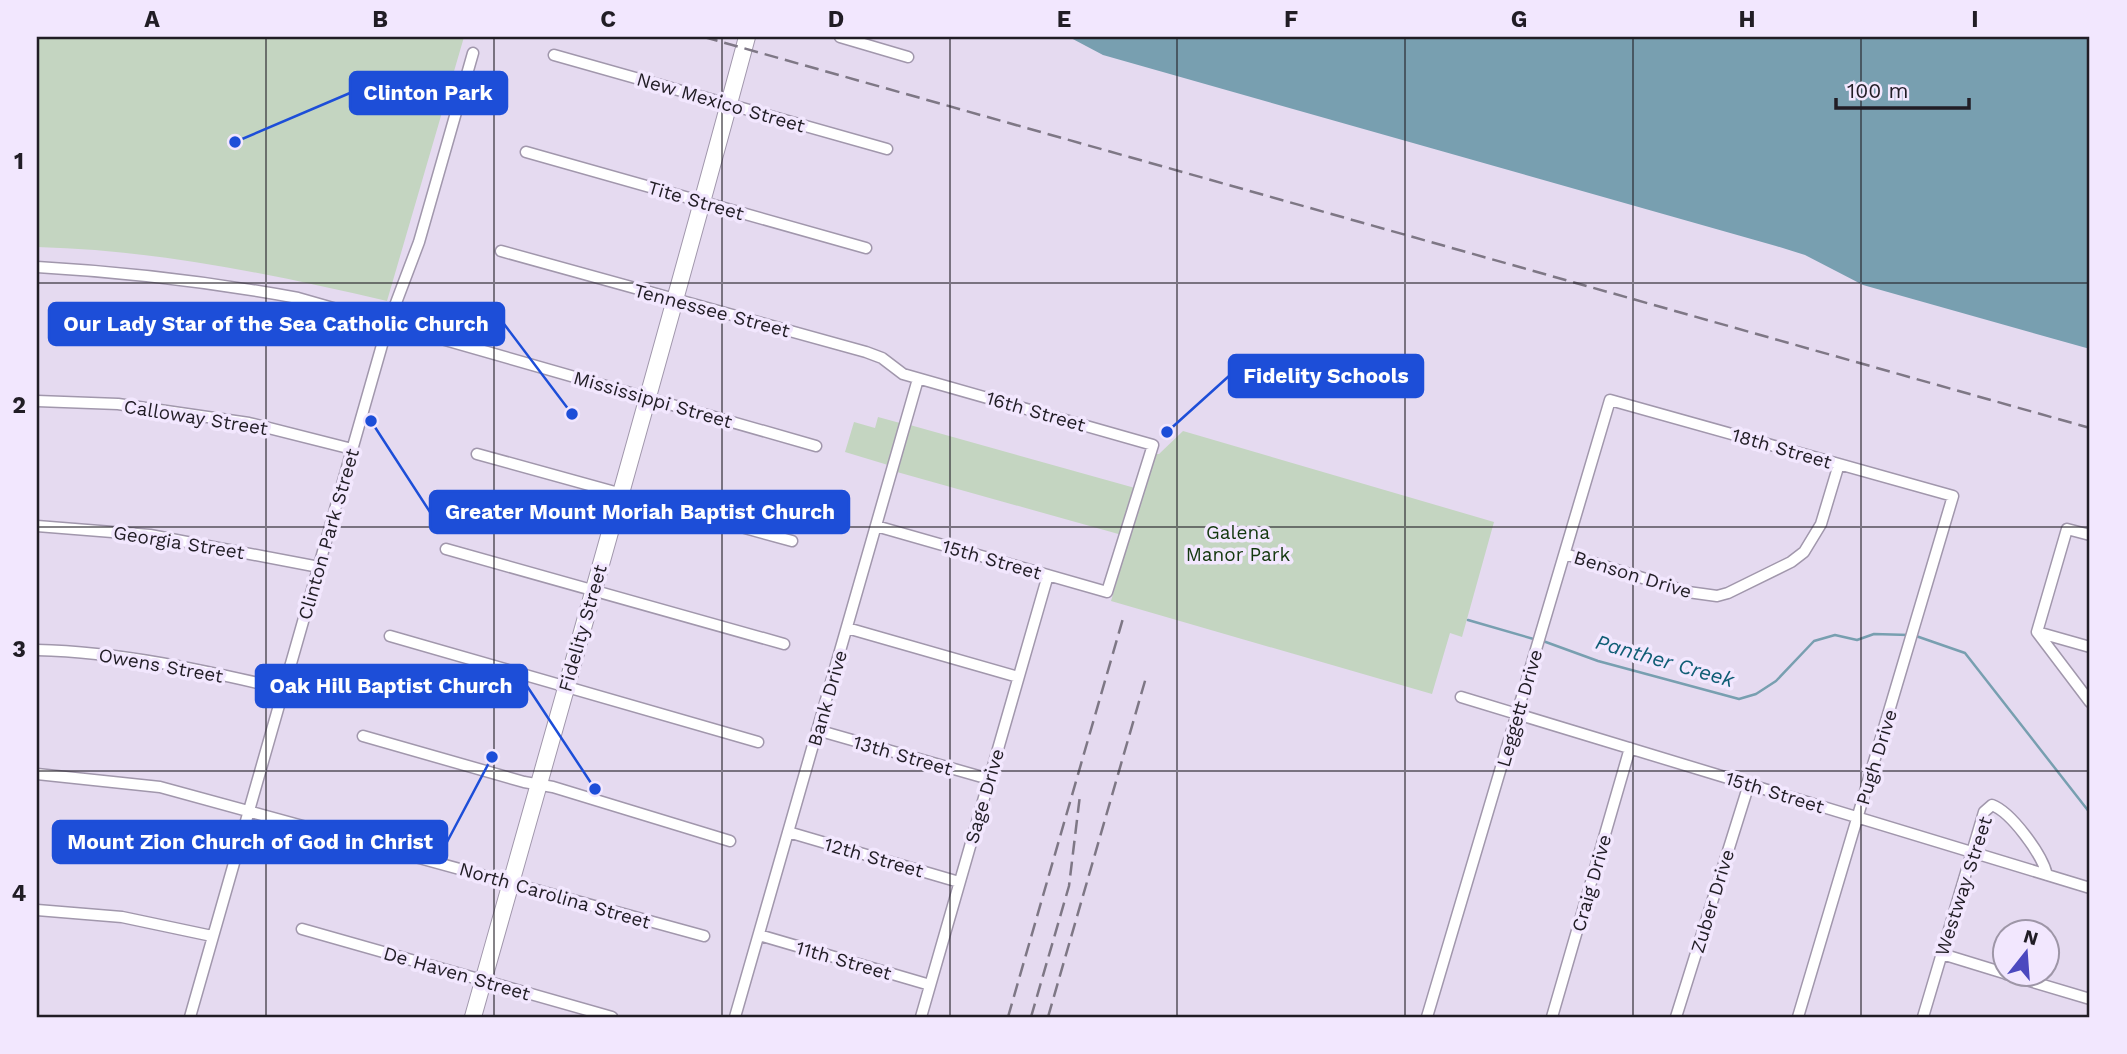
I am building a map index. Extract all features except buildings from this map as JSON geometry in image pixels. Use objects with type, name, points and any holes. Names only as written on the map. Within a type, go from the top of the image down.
[{"type":"main road","name":"Fidelity Street","points":[[473,1017],[673,300],[731,105],[747,37]]},
{"type":"street","points":[[840,37],[908,57]]},
{"type":"street","name":"Clinton Park Street","points":[[190,1017],[388,324],[419,242],[473,54]]},
{"type":"street","name":"New Mexico Street","points":[[554,55],[887,149]]},
{"type":"street","name":"Tite Street","points":[[526,152],[866,248]]},
{"type":"street","name":"Tennessee Street","points":[[501,251],[866,352],[882,358],[903,374],[918,379]]},
{"type":"street","name":"Mississippi Street","points":[[37,267],[115,271],[213,282],[298,298],[816,446]]},
{"type":"street","name":"16th Street","points":[[918,379],[1153,445],[1107,592]]},
{"type":"street","name":"Bank Drive","points":[[735,1017],[918,379]]},
{"type":"street","name":"18th Street","points":[[1610,400],[1953,496]]},
{"type":"street","name":"Leggett Drive","points":[[1427,1017],[1610,400]]},
{"type":"street","name":"Calloway Street","points":[[37,401],[117,404],[239,422],[352,449]]},
{"type":"street","points":[[477,454],[792,541]]},
{"type":"street","name":"Benson Drive","points":[[1565,554],[1688,592],[1717,596],[1728,593],[1791,562],[1804,552],[1821,524],[1839,464]]},
{"type":"street","name":"Pugh Drive","points":[[1798,1017],[1953,496]]},
{"type":"street","name":"Georgia Street","points":[[37,526],[150,535],[319,567]]},
{"type":"street","name":"15th Street","points":[[876,526],[1107,592]]},
{"type":"street","points":[[2037,632],[2067,529],[2090,535]]},
{"type":"street","points":[[446,550],[784,644]]},
{"type":"street","name":"Sage Drive","points":[[921,1017],[1048,575]]},
{"type":"street","points":[[847,628],[1018,677]]},
{"type":"street","points":[[2037,632],[2090,647]]},
{"type":"street","points":[[2037,632],[2090,702]]},
{"type":"street","points":[[390,636],[758,742]]},
{"type":"street","name":"Owens Street","points":[[37,650],[72,651],[184,666],[284,690]]},
{"type":"street","name":"15th Street","points":[[1461,697],[2090,888]]},
{"type":"street","name":"13th Street","points":[[817,730],[989,779]]},
{"type":"street","points":[[363,736],[730,841]]},
{"type":"street","name":"Craig Drive","points":[[1552,1017],[1630,748]]},
{"type":"street","name":"North Carolina Street","points":[[37,774],[160,787],[704,936]]},
{"type":"street","name":"Zuber Drive","points":[[1676,1017],[1749,784]]},
{"type":"street","name":"Westway Street","points":[[1923,1017],[1984,812],[1992,805],[2003,809],[2044,861],[2047,875]]},
{"type":"street","name":"12th Street","points":[[788,832],[959,882]]},
{"type":"street","points":[[37,910],[122,917],[212,936]]},
{"type":"street","name":"De Haven Street","points":[[302,929],[612,1017]]},
{"type":"street","name":"11th Street","points":[[759,935],[930,985]]},
{"type":"street","points":[[1942,954],[1990,968]]},
{"type":"street","points":[[2054,988],[2090,999]]},
{"type":"green space","points":[[37,37],[464,37],[387,301],[169,258],[37,247]]},
{"type":"green space","points":[[878,417],[900,423],[888,465],[845,452],[854,422],[875,428]]},
{"type":"green space","points":[[910,425],[1135,488],[1122,535],[897,472]]},
{"type":"green space","name":"Galena Manor Park","points":[[1183,431],[1494,522],[1462,637],[1450,633],[1432,694],[1111,601],[1154,454],[1159,454]]},
{"type":"water","points":[[1069,37],[2090,37],[2090,349],[1863,285],[1805,255],[1776,246],[1103,55]]},
{"type":"waterway","name":"Panther Creek","points":[[1468,620],[1537,640]]},
{"type":"waterway","name":"Panther Creek","points":[[1543,641],[1598,661],[1739,699],[1756,694],[1776,681],[1814,641],[1835,635],[1857,640],[1874,634],[1909,635]]},
{"type":"waterway","name":"Panther Creek","points":[[1916,636],[1965,653],[2090,813]]},
{"type":"railway","points":[[704,37],[2090,428]]},
{"type":"railway","points":[[1008,1017],[1124,615]]},
{"type":"railway","points":[[1048,1017],[1147,674]]},
{"type":"railway","points":[[1031,1017],[1069,886],[1080,795]]},
{"type":"place","name":"Clinton Park","points":[[235,142]]},
{"type":"place","name":"Our Lady Star of the Sea Catholic Church","points":[[572,414]]},
{"type":"place","name":"Greater Mount Moriah Baptist Church","points":[[371,421]]},
{"type":"place","name":"Fidelity Schools","points":[[1167,432]]},
{"type":"place","name":"Mount Zion Church of God in Christ","points":[[492,757]]},
{"type":"place","name":"Oak Hill Baptist Church","points":[[595,789]]}]
